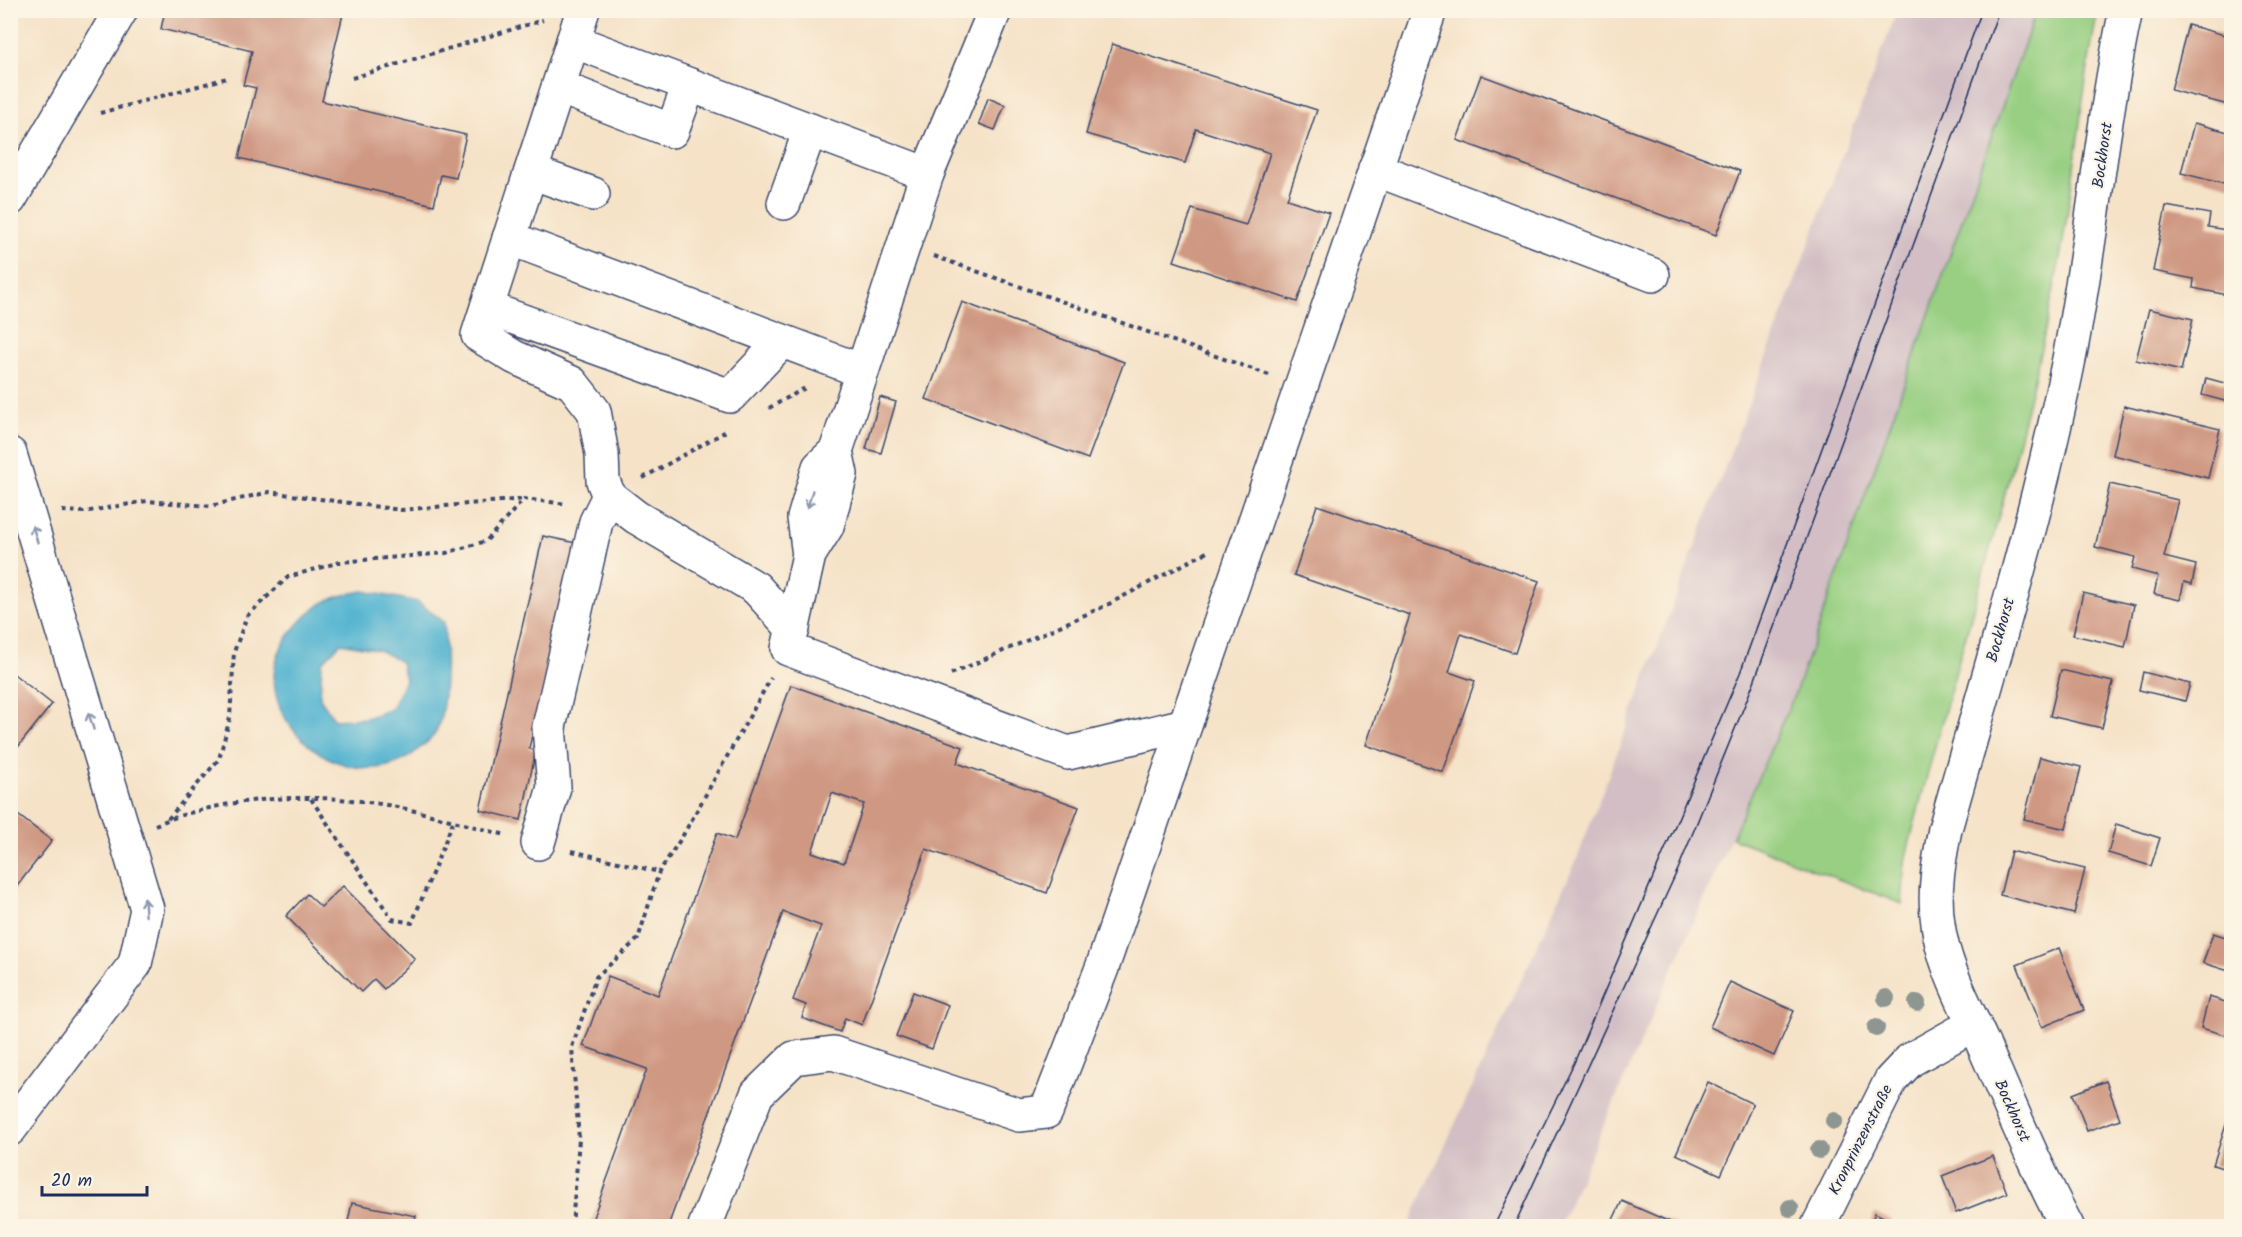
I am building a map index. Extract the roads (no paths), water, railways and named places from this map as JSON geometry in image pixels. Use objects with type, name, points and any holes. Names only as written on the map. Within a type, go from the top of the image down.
[{"type":"street","points":[[10,199],[121,10]]},
{"type":"street","points":[[790,639],[809,555],[827,526],[841,474],[836,451],[862,370],[927,174],[995,10]]},
{"type":"street","points":[[705,1227],[757,1095],[794,1058],[834,1053],[1019,1115],[1046,1112],[1102,968],[1430,10]]},
{"type":"street","name":"Bockhorst","points":[[2067,1227],[2030,1152],[1951,969],[1938,924],[1938,864],[2020,560],[2064,384],[2086,271],[2126,10]]},
{"type":"street","points":[[927,174],[689,85],[570,23],[559,87],[478,335],[514,357],[572,383],[594,411],[602,454],[603,482],[609,496],[636,518],[756,588],[790,639],[907,693],[1068,753],[1185,725]]},
{"type":"street","points":[[559,87],[672,130],[689,85]]},
{"type":"street","points":[[784,203],[810,130]]},
{"type":"street","points":[[1376,169],[1653,274]]},
{"type":"street","points":[[531,172],[592,194]]},
{"type":"street","points":[[509,238],[862,370]]},
{"type":"street","points":[[487,308],[730,396],[782,341]]},
{"type":"street","points":[[10,454],[147,909],[135,964],[10,1129]]},
{"type":"street","points":[[538,843],[554,787],[549,727],[596,522],[609,496]]},
{"type":"street","name":"Kronprinzenstraße","points":[[1818,1227],[1891,1080],[1910,1060],[1974,1024]]},
{"type":"water","points":[[363,591],[418,602],[444,622],[445,680],[442,712],[434,735],[421,747],[393,764],[363,768],[334,760],[307,744],[287,720],[276,693],[276,663],[291,633],[314,609],[330,599]],"holes":[[[341,643],[379,650],[401,662],[405,680],[391,709],[366,718],[335,720],[320,698],[322,662]]]},
{"type":"tram line","points":[[1494,1226],[1574,1063],[1740,673],[1982,10]]},
{"type":"tram line","points":[[1514,1226],[1679,867],[1754,682],[1999,10]]}]
